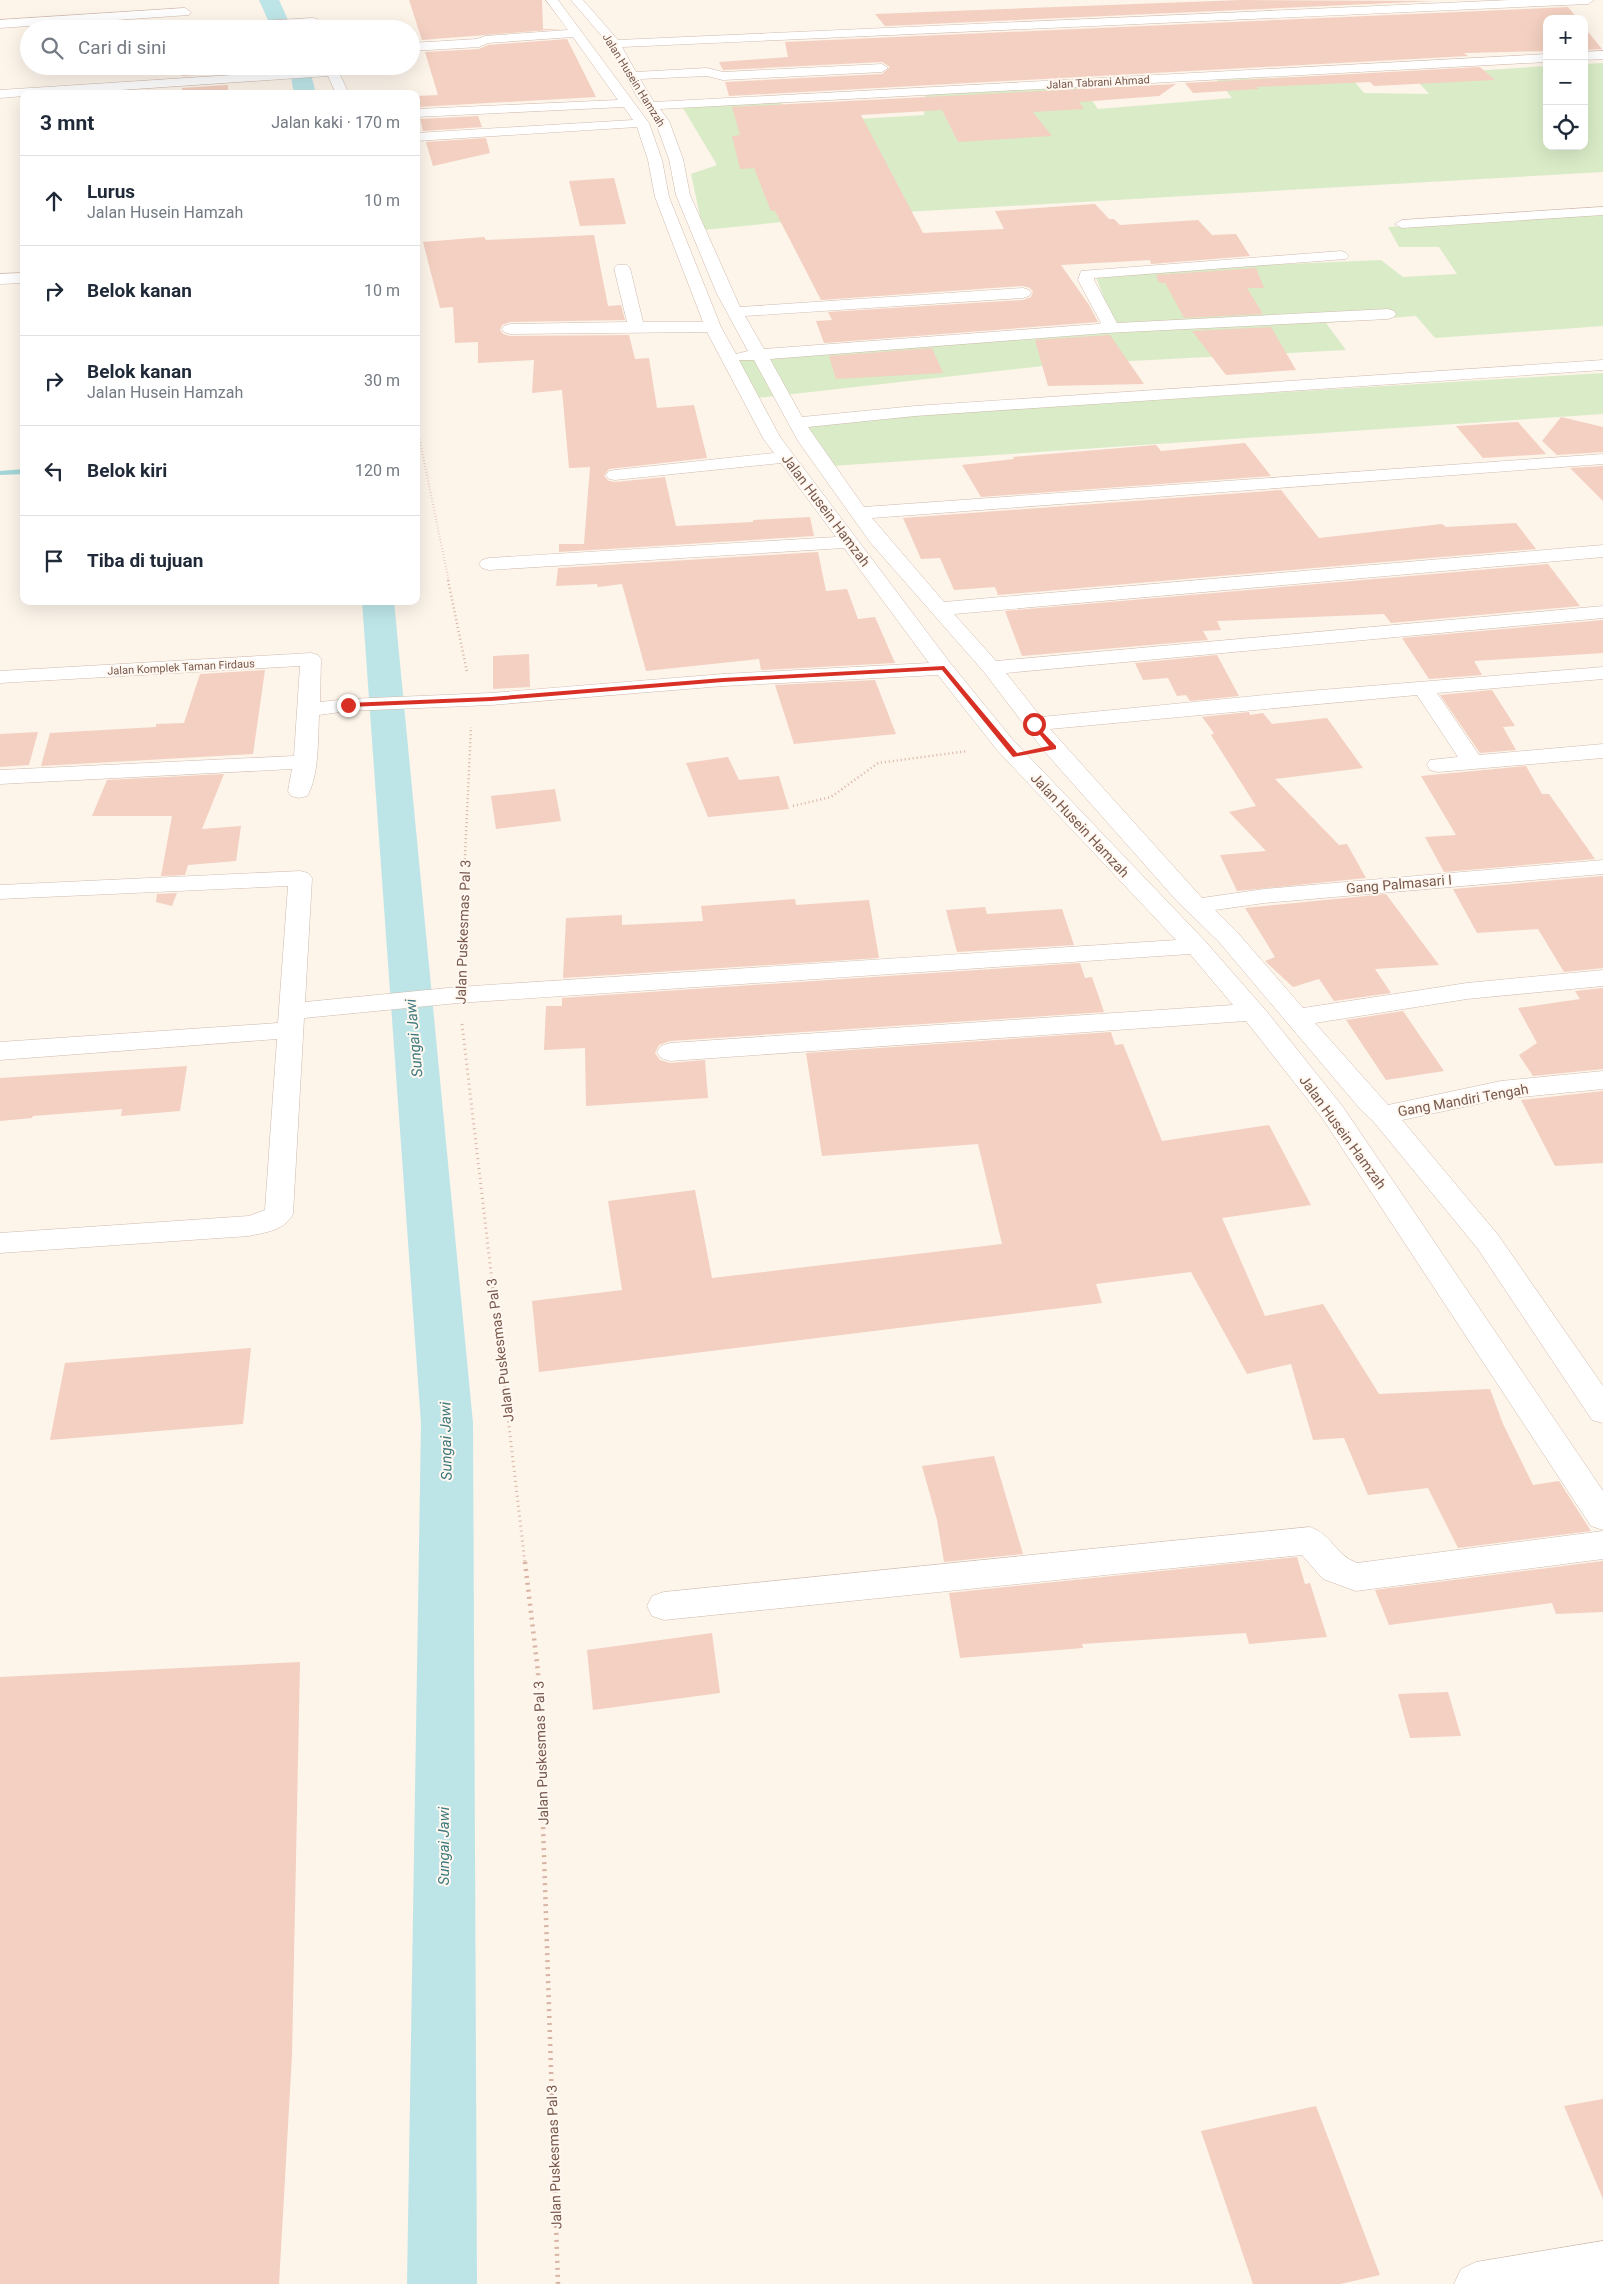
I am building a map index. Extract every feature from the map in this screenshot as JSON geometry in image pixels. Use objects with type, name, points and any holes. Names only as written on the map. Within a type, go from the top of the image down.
[{"type":"street","name":"Jalan Husein Hamzah","points":[[552,0],[628,103],[662,122],[676,159],[683,195],[725,294],[807,440],[877,538],[991,668],[1053,747],[1196,906],[1228,937],[1371,1104],[1383,1115],[1488,1242],[1603,1410]]},
{"type":"street","name":"Jalan Husein Hamzah","points":[[577,0],[613,44],[632,76],[646,114],[662,197],[713,328],[763,423],[944,668],[1010,750],[1196,946],[1333,1113],[1603,1516]]},
{"type":"street","points":[[613,44],[1588,0]]},
{"type":"street","points":[[308,7],[313,20]]},
{"type":"street","points":[[62,20],[185,12]]},
{"type":"street","points":[[0,24],[20,23]]},
{"type":"street","points":[[420,47],[480,44],[485,40],[576,33]]},
{"type":"street","points":[[1588,56],[1603,55]]},
{"type":"street","name":"Jalan Tabrani Ahmad","points":[[420,137],[646,114],[1543,58]]},
{"type":"street","points":[[632,76],[708,72],[723,76],[882,68]]},
{"type":"street","points":[[51,90],[244,75]]},
{"type":"street","points":[[257,75],[262,90]]},
{"type":"street","points":[[334,75],[341,90]]},
{"type":"street","points":[[0,94],[20,92]]},
{"type":"street","points":[[420,113],[628,103]]},
{"type":"street","points":[[1402,224],[1603,211]]},
{"type":"street","points":[[1106,328],[1110,325],[1086,280],[1086,274],[1341,256]]},
{"type":"street","points":[[622,268],[636,327]]},
{"type":"street","points":[[0,278],[20,278]]},
{"type":"street","points":[[735,312],[1023,293]]},
{"type":"street","points":[[729,357],[1106,328],[1388,314]]},
{"type":"street","points":[[510,329],[713,328]]},
{"type":"street","points":[[798,423],[914,411],[1603,365]]},
{"type":"street","points":[[615,475],[787,457]]},
{"type":"street","points":[[860,513],[1603,459]]},
{"type":"street","points":[[489,564],[850,542]]},
{"type":"street","points":[[939,609],[1603,551]]},
{"type":"street","points":[[991,668],[1603,612]]},
{"type":"street","name":"Jalan Komplek Taman Firdaus","points":[[0,678],[312,659],[309,710]]},
{"type":"street","points":[[299,791],[305,762],[309,710],[348,705],[473,699],[723,680],[944,668]]},
{"type":"street","points":[[1034,724],[1603,673]]},
{"type":"street","points":[[1424,688],[1473,762]]},
{"type":"street","points":[[1010,750],[1053,747]]},
{"type":"street","points":[[1438,765],[1603,751]]},
{"type":"street","points":[[0,777],[305,762]]},
{"type":"street","name":"Gang Palmasari I","points":[[1196,906],[1264,896],[1603,867]]},
{"type":"street","points":[[0,892],[300,878],[279,1214],[270,1221],[249,1226],[0,1243]]},
{"type":"street","points":[[0,1052],[292,1021],[352,1004],[458,995],[1196,946]]},
{"type":"street","points":[[1298,1017],[1467,991],[1603,978]]},
{"type":"street","points":[[670,1052],[1251,1012]]},
{"type":"street","name":"Gang Mandiri Tengah","points":[[1383,1115],[1501,1090],[1603,1080]]},
{"type":"street","points":[[664,1606],[1310,1541],[1335,1568],[1356,1577],[1603,1545]]},
{"type":"street","points":[[1476,2284],[1603,2264]]},
{"type":"path","name":"Jalan Puskesmas Pal 3","points":[[420,441],[473,699],[458,995],[538,1672],[558,2284]]},
{"type":"path","points":[[793,806],[831,797],[878,763],[1010,750]]},
{"type":"green space","points":[[1603,63],[1603,172],[853,215],[703,230],[691,174],[717,165],[683,108],[780,100],[793,123],[924,115],[925,93],[1082,86],[1098,109],[1232,98],[1217,80],[1349,75],[1364,93],[1429,94],[1412,75],[1543,66],[1543,150],[1588,150],[1588,64]]},
{"type":"green space","points":[[1603,214],[1603,326],[1435,338],[1416,316],[1326,323],[1346,350],[1052,365],[757,398],[735,357],[1116,329],[1094,272],[1381,260],[1403,277],[1457,274],[1439,247],[1399,247],[1388,227]]},
{"type":"green space","points":[[1603,373],[1603,414],[831,466],[800,421]]},
{"type":"building","points":[[409,0],[542,0],[543,29],[561,29],[422,40],[420,20],[416,20]]},
{"type":"building","points":[[1242,0],[1435,1],[885,26],[875,14]]},
{"type":"building","points":[[1568,7],[1575,15],[1543,15],[1543,51],[1464,53],[1468,56],[729,96],[725,82],[882,74],[890,67],[882,62],[723,70],[719,62],[788,57],[785,42]]},
{"type":"building","points":[[1588,32],[1602,49],[1588,50]]},
{"type":"building","points":[[567,39],[596,97],[420,107],[420,96],[438,95],[425,52],[479,49],[488,45]]},
{"type":"building","points":[[1480,67],[1495,80],[1374,86],[1370,82],[1256,87],[1259,89],[1193,93],[1185,83]]},
{"type":"building","points":[[1176,84],[1159,96],[1079,102],[1084,109],[1033,112],[1052,136],[958,142],[942,110],[861,115],[923,233],[1004,229],[995,211],[1095,204],[1109,219],[1114,219],[1120,225],[1198,220],[1212,235],[1236,234],[1250,256],[1151,264],[1150,260],[1061,265],[1089,305],[1098,322],[824,343],[816,321],[832,320],[828,312],[1023,300],[1031,297],[1033,292],[1030,288],[1023,286],[821,300],[775,211],[771,211],[754,168],[740,169],[732,136],[740,135],[732,107]]},
{"type":"building","points":[[228,85],[228,90],[182,90],[182,88]]},
{"type":"building","points":[[478,116],[482,127],[423,131],[420,119]]},
{"type":"building","points":[[486,138],[490,153],[433,166],[426,142]]},
{"type":"building","points":[[614,178],[626,224],[580,226],[569,181]]},
{"type":"building","points":[[594,235],[608,306],[621,305],[625,320],[510,322],[502,325],[500,330],[503,334],[510,336],[629,335],[635,359],[649,358],[657,408],[694,405],[707,458],[609,469],[604,476],[609,481],[615,482],[665,477],[676,526],[810,517],[814,536],[559,552],[559,544],[584,544],[590,467],[569,468],[562,390],[532,393],[534,360],[478,363],[478,342],[455,343],[453,307],[440,308],[423,242],[484,237],[486,240]]},
{"type":"building","points":[[1256,268],[1264,288],[1247,288],[1263,314],[1184,318],[1165,283],[1159,283],[1156,275]]},
{"type":"building","points":[[1271,327],[1296,370],[1226,375],[1192,331]]},
{"type":"building","points":[[1110,335],[1144,384],[1048,386],[1035,340]]},
{"type":"building","points":[[932,348],[943,373],[836,379],[829,356]]},
{"type":"building","points":[[1561,417],[1603,427],[1603,452],[1557,455],[1542,441]]},
{"type":"building","points":[[1518,422],[1546,454],[1483,458],[1456,426]]},
{"type":"building","points":[[1245,443],[1271,476],[981,497],[962,465],[1014,459],[1013,457],[1156,445],[1161,451]]},
{"type":"building","points":[[1603,466],[1603,501],[1570,468]]},
{"type":"building","points":[[1281,490],[1319,538],[1442,524],[1446,527],[1516,523],[1536,549],[998,595],[995,587],[954,590],[940,558],[921,559],[903,518]]},
{"type":"building","points":[[818,552],[826,591],[847,589],[858,619],[875,617],[895,663],[761,670],[759,659],[646,671],[622,584],[598,587],[597,584],[556,586],[558,568]]},
{"type":"building","points":[[1548,564],[1580,606],[1391,623],[1384,614],[1217,621],[1221,630],[1203,631],[1208,640],[1022,656],[1005,611]]},
{"type":"building","points":[[1603,620],[1603,653],[1474,661],[1482,675],[1429,679],[1402,638]]},
{"type":"building","points":[[529,654],[530,687],[493,689],[493,656]]},
{"type":"building","points":[[1217,655],[1239,696],[1190,701],[1186,695],[1177,696],[1168,678],[1143,680],[1135,663]]},
{"type":"building","points":[[265,670],[253,754],[41,766],[50,733],[156,727],[156,724],[184,723],[200,674]]},
{"type":"building","points":[[875,680],[896,734],[794,744],[775,685]]},
{"type":"building","points":[[1492,690],[1515,726],[1503,727],[1516,750],[1480,753],[1440,695]]},
{"type":"building","points":[[1249,712],[1250,715],[1263,713],[1272,724],[1327,718],[1363,768],[1275,779],[1339,845],[1347,844],[1366,878],[1237,891],[1220,855],[1266,851],[1229,812],[1256,806],[1211,735],[1214,733],[1202,717]]},
{"type":"building","points":[[38,732],[29,765],[0,767],[0,734]]},
{"type":"building","points":[[728,757],[739,780],[779,776],[789,809],[708,817],[686,763]]},
{"type":"building","points":[[1526,766],[1542,794],[1549,794],[1595,859],[1444,872],[1425,837],[1456,835],[1421,776]]},
{"type":"building","points":[[224,774],[202,829],[241,826],[236,861],[188,865],[185,875],[161,876],[172,816],[92,816],[107,780]]},
{"type":"building","points":[[555,789],[561,821],[496,829],[491,796]]},
{"type":"building","points":[[1603,876],[1603,968],[1564,972],[1538,929],[1477,933],[1453,889]]},
{"type":"building","points":[[177,893],[172,906],[156,902],[157,894]]},
{"type":"building","points":[[1386,894],[1439,965],[1375,969],[1391,993],[1334,1001],[1319,979],[1293,987],[1265,961],[1275,957],[1245,908]]},
{"type":"building","points":[[795,899],[796,905],[869,900],[879,958],[563,978],[566,918],[622,915],[622,925],[703,921],[701,906]]},
{"type":"building","points":[[985,907],[987,914],[1062,909],[1074,945],[957,952],[946,910]]},
{"type":"building","points":[[1080,963],[1085,978],[1092,977],[1104,1012],[670,1041],[659,1045],[655,1053],[660,1060],[670,1063],[705,1060],[708,1098],[586,1106],[585,1048],[544,1050],[546,1006],[562,1006],[562,998]]},
{"type":"building","points":[[1603,988],[1603,1069],[1533,1076],[1519,1055],[1537,1043],[1518,1008],[1580,999],[1575,991]]},
{"type":"building","points":[[1403,1011],[1444,1071],[1386,1080],[1346,1020]]},
{"type":"building","points":[[1111,1032],[1115,1045],[1123,1044],[1162,1141],[1269,1125],[1311,1205],[1222,1218],[1265,1316],[1323,1304],[1379,1394],[1490,1389],[1503,1424],[1533,1485],[1559,1481],[1591,1531],[1458,1548],[1428,1488],[1368,1495],[1344,1438],[1313,1440],[1291,1364],[1247,1374],[1191,1272],[1096,1284],[1102,1303],[539,1372],[532,1301],[622,1290],[608,1201],[695,1190],[712,1278],[1002,1244],[978,1144],[822,1156],[806,1053]]},
{"type":"building","points":[[187,1066],[180,1111],[121,1116],[122,1109],[33,1116],[32,1118],[0,1121],[0,1078]]},
{"type":"building","points":[[1603,1091],[1603,1163],[1555,1166],[1521,1100]]},
{"type":"building","points":[[251,1348],[243,1424],[50,1440],[65,1363]]},
{"type":"building","points":[[994,1456],[1023,1554],[944,1562],[937,1520],[922,1466]]},
{"type":"building","points":[[1297,1557],[1305,1584],[1310,1583],[1327,1637],[1249,1644],[1246,1633],[1082,1644],[1083,1648],[960,1658],[949,1593]]},
{"type":"building","points":[[1603,1561],[1603,1612],[1556,1614],[1552,1603],[1389,1625],[1375,1590]]},
{"type":"building","points":[[712,1633],[720,1693],[593,1710],[587,1650]]},
{"type":"building","points":[[300,1662],[292,2055],[279,2284],[0,2284],[0,1677]]},
{"type":"building","points":[[1448,1692],[1461,1736],[1410,1738],[1398,1694]]},
{"type":"building","points":[[1603,2099],[1603,2199],[1564,2106]]},
{"type":"building","points":[[1316,2106],[1380,2275],[1340,2284],[1253,2284],[1201,2131]]},
{"type":"waterway","name":"Sungai Jawi","points":[[269,0],[278,20]]},
{"type":"waterway","name":"Sungai Jawi","points":[[301,75],[304,90]]},
{"type":"waterway","points":[[0,473],[20,471]]},
{"type":"waterway","name":"Sungai Jawi","points":[[378,605],[447,1423],[442,2284]]},
{"type":"route","points":[[348,705],[491,699],[723,680],[944,668],[1015,755],[1053,747],[1034,724]]}]
